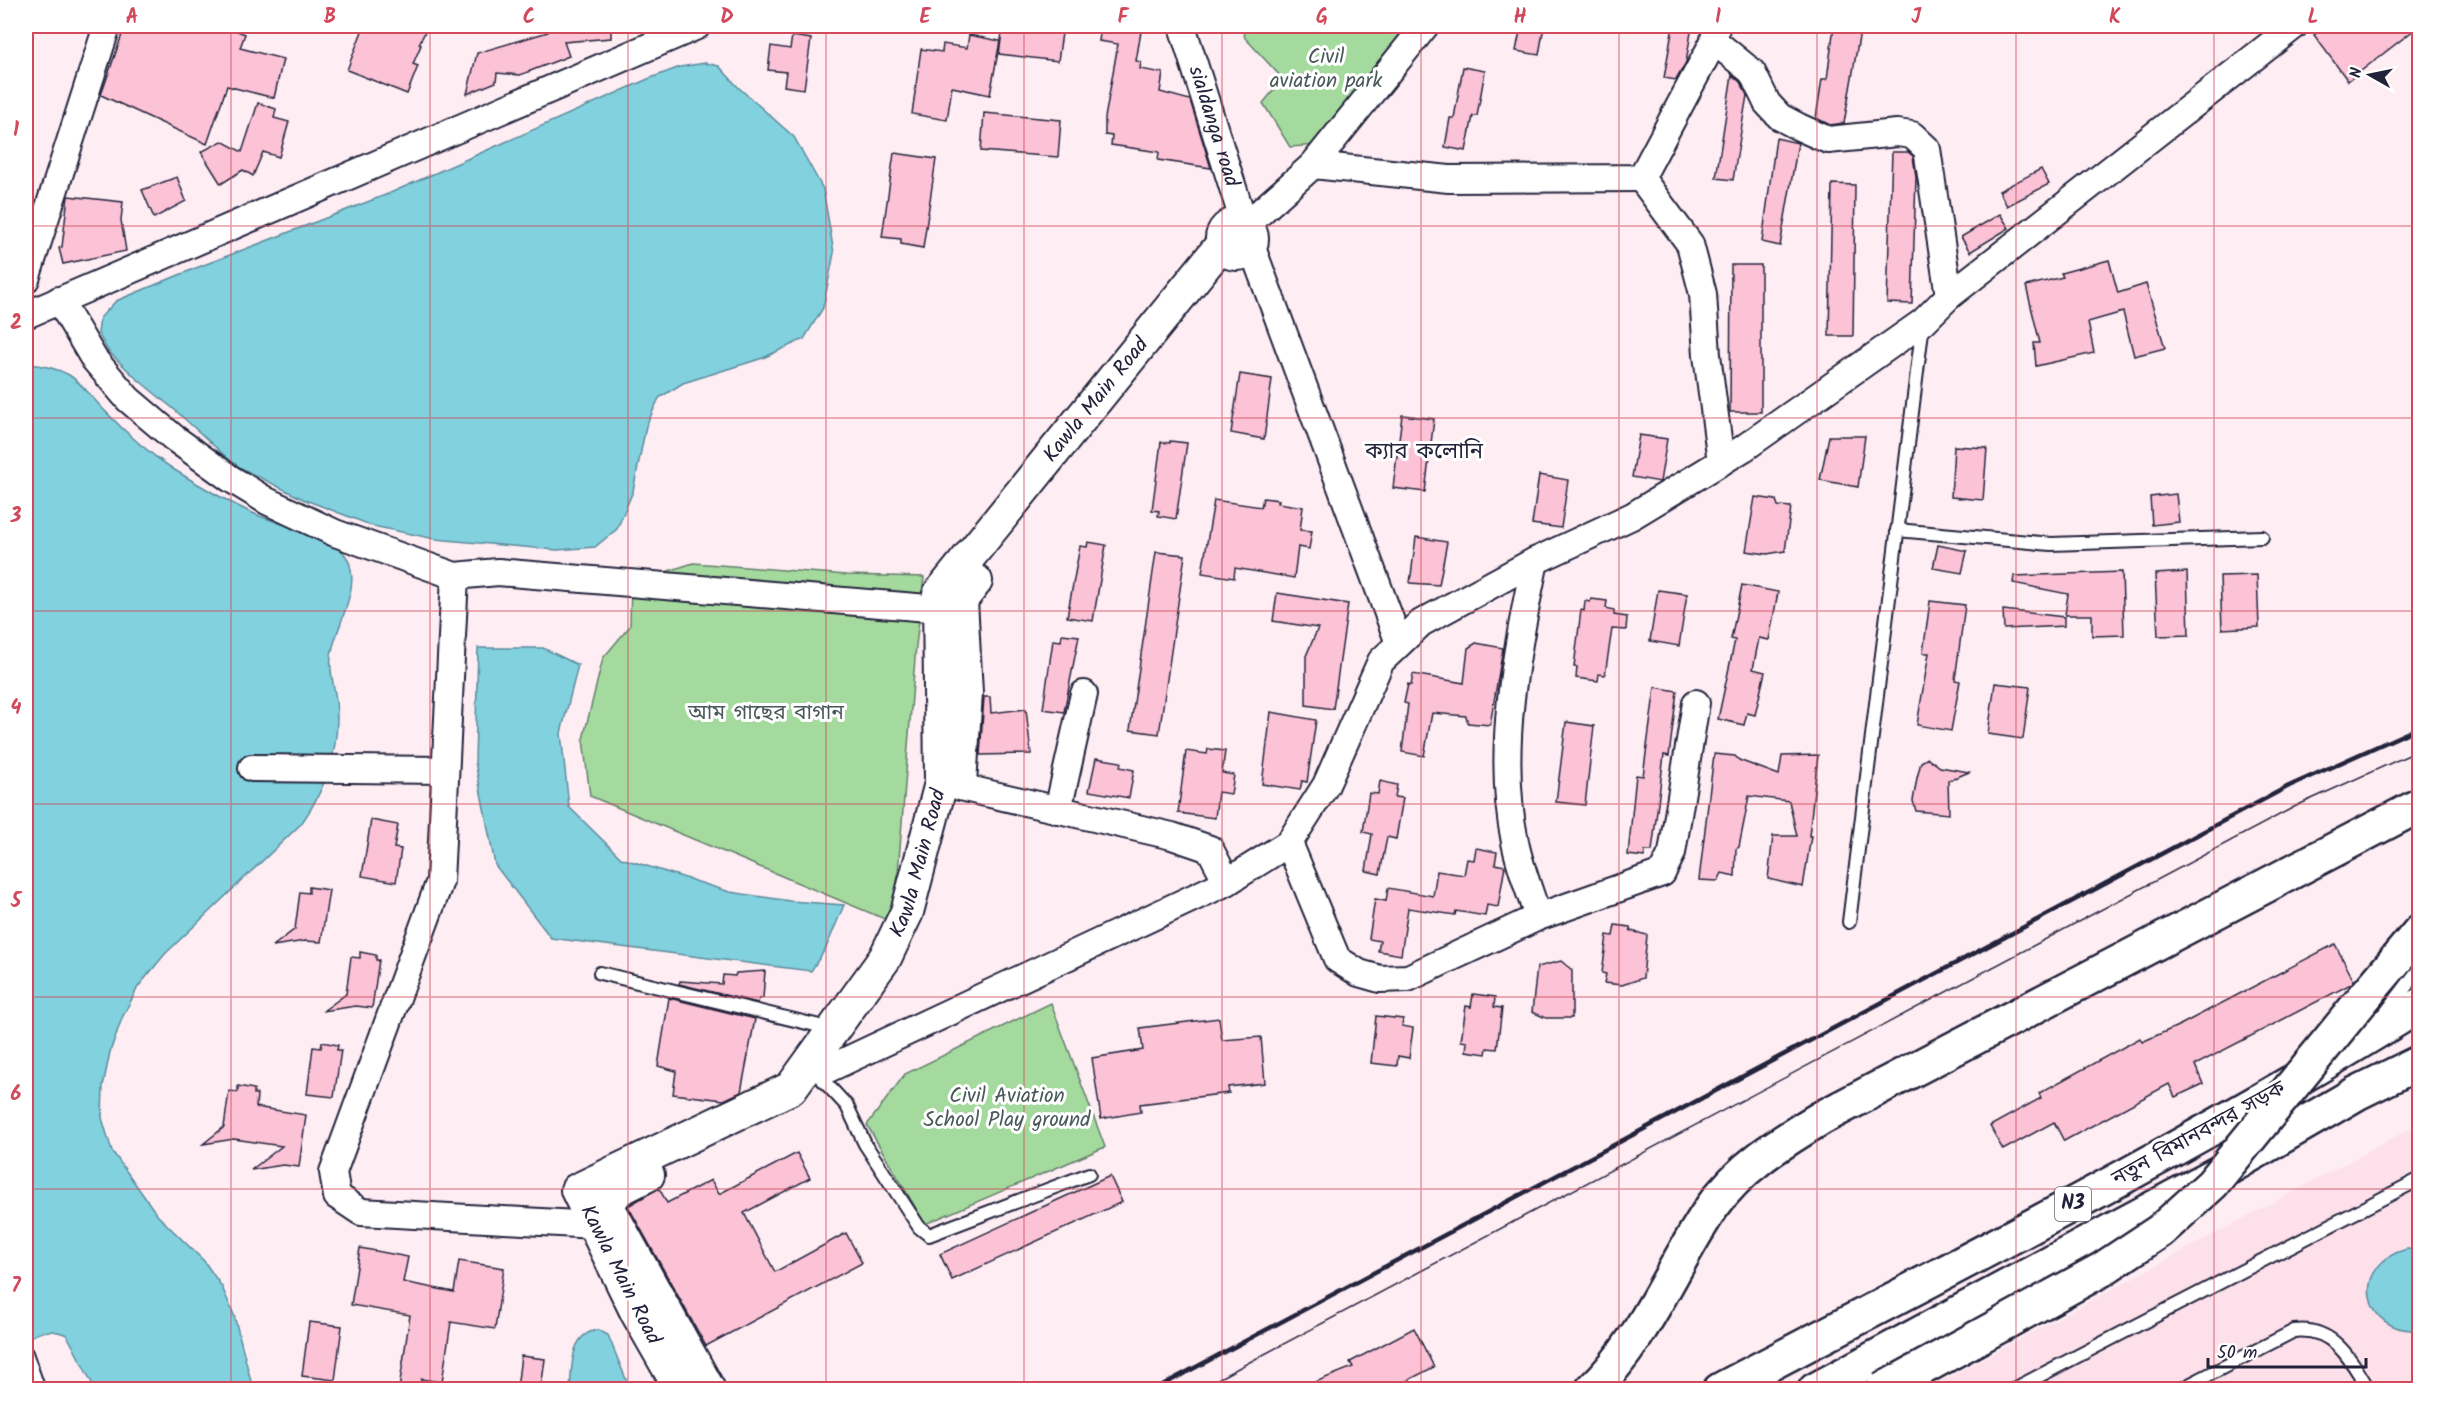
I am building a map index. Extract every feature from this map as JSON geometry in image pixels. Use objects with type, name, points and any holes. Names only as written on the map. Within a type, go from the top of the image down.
[{"type":"highway","points":[[1592,1389],[1634,1342],[1712,1206],[1738,1175],[1780,1142],[1874,1090],[2420,805]]},
{"type":"highway","points":[[1882,1389],[2101,1270],[2160,1231],[2212,1184],[2238,1155],[2420,931]]},
{"type":"highway","name":"নতুন বিমানবন্দর সড়ক","points":[[1720,1389],[2053,1216],[2368,1038],[2420,1005]]},
{"type":"highway","name":"নতুন বিমানবন্দর সড়ক","points":[[1815,1389],[2226,1169],[2357,1093],[2420,1062]]},
{"type":"street","points":[[26,279],[106,26]]},
{"type":"street","points":[[26,315],[697,26]]},
{"type":"street","name":"sialdanga road","points":[[1182,26],[1240,242],[1399,643]]},
{"type":"street","points":[[1240,242],[1313,165],[1425,26]]},
{"type":"street","points":[[823,1073],[1227,882],[1289,843],[1326,785],[1381,661],[1420,623],[1534,561],[1632,516],[1721,462],[1923,322],[1949,296],[2294,26]]},
{"type":"street","points":[[1641,178],[1715,33],[1752,72],[1767,103],[1780,117],[1828,140],[1897,133],[1912,135],[1927,148],[1949,296]]},
{"type":"street","points":[[1313,165],[1449,179],[1641,178]]},
{"type":"street","points":[[1641,178],[1690,244],[1703,294],[1707,355],[1721,462]]},
{"type":"street","name":"Kawla Main Road","points":[[681,1389],[637,1314],[577,1190],[791,1088],[885,958],[907,912],[941,783],[939,594],[1240,242]]},
{"type":"street","name":"Kawla Main Road","points":[[709,1389],[607,1205],[618,1190],[806,1094],[902,963],[922,917],[960,787],[966,693],[961,600],[1240,242]]},
{"type":"street","points":[[59,300],[94,359],[128,399],[174,438],[231,479],[267,501],[335,533],[455,576],[498,572],[940,609]]},
{"type":"street","points":[[1534,561],[1511,698],[1508,782],[1515,843],[1538,917],[1662,873],[1672,853],[1696,703]]},
{"type":"street","points":[[455,576],[440,881],[333,1172],[337,1196],[361,1212],[594,1225]]},
{"type":"street","points":[[1058,810],[1084,694]]},
{"type":"street","points":[[252,768],[445,770]]},
{"type":"street","points":[[960,787],[1172,836],[1210,849],[1227,882]]},
{"type":"street","points":[[1289,843],[1337,959],[1359,973],[1380,980],[1408,978],[1538,917],[1639,881]]},
{"type":"lane","points":[[1849,922],[1923,322]]},
{"type":"lane","points":[[1897,530],[2051,544],[2262,537]]},
{"type":"lane","points":[[2368,1038],[2420,968]]},
{"type":"lane","points":[[600,973],[833,1030]]},
{"type":"lane","points":[[823,1073],[847,1106],[864,1144],[919,1227],[929,1235],[1089,1174]]},
{"type":"lane","points":[[2012,1389],[2420,1179]]},
{"type":"lane","points":[[2179,1389],[2294,1331],[2303,1330],[2322,1334],[2340,1346],[2369,1389]]},
{"type":"lane","points":[[26,1353],[39,1389]]},
{"type":"shaded area","points":[[2419,1124],[2419,1389],[1927,1389]]},
{"type":"green space","name":"Civil aviation park","points":[[1242,26],[1417,26],[1319,145],[1290,147],[1263,103],[1283,79],[1245,38]]},
{"type":"green space","name":"আম গাছের বাগান","points":[[693,563],[847,575],[924,577],[916,646],[894,923],[590,796],[583,739],[603,658],[630,626],[631,583]]},
{"type":"green space","name":"Civil Aviation School Play ground","points":[[1051,1003],[1105,1147],[925,1224],[867,1125],[905,1074]]},
{"type":"water","points":[[705,63],[719,66],[738,87],[794,137],[823,189],[834,253],[823,308],[804,339],[763,358],[683,383],[659,398],[646,426],[633,491],[617,529],[595,547],[557,550],[435,539],[373,526],[303,499],[235,465],[136,378],[108,351],[98,333],[100,318],[116,301],[388,194],[648,79],[680,67]]},
{"type":"water","points":[[26,364],[48,367],[74,378],[128,434],[173,469],[248,511],[325,540],[343,552],[350,563],[351,589],[331,656],[337,717],[334,750],[325,781],[301,824],[165,954],[138,987],[122,1018],[110,1052],[103,1086],[102,1118],[112,1151],[158,1216],[204,1261],[222,1287],[234,1315],[253,1389],[95,1389],[67,1335],[46,1331],[26,1339]]},
{"type":"water","points":[[478,648],[543,648],[578,665],[561,733],[569,807],[621,858],[730,892],[790,901],[844,905],[826,948],[811,971],[551,938],[495,865],[475,762]]},
{"type":"water","points":[[2407,1249],[2419,1250],[2419,1330],[2399,1328],[2385,1321],[2375,1310],[2370,1297],[2370,1282],[2377,1269],[2389,1257]]},
{"type":"water","points":[[598,1330],[608,1335],[630,1389],[570,1389],[572,1361],[577,1344],[589,1332]]},
{"type":"building","points":[[125,26],[225,26],[245,34],[240,48],[283,59],[274,98],[227,86],[207,144],[101,95]]},
{"type":"building","points":[[364,26],[428,26],[419,44],[421,45],[413,64],[418,66],[407,94],[347,70]]},
{"type":"building","points":[[547,26],[611,26],[611,38],[564,42],[569,56],[520,75],[497,73],[496,82],[467,94],[477,53],[548,32]]},
{"type":"building","points":[[1003,26],[1063,26],[1058,61],[999,54]]},
{"type":"building","points":[[1101,26],[1142,26],[1136,61],[1141,62],[1140,69],[1163,73],[1160,92],[1190,100],[1211,168],[1158,160],[1159,152],[1111,145],[1112,136],[1105,135],[1105,118],[1118,44],[1099,41]]},
{"type":"building","points":[[1521,26],[1544,26],[1539,55],[1516,51]]},
{"type":"building","points":[[1673,26],[1692,26],[1686,62],[1676,80],[1664,78]]},
{"type":"building","points":[[1834,26],[1861,26],[1844,123],[1830,125],[1816,118],[1822,79],[1827,79]]},
{"type":"building","points":[[2326,26],[2419,26],[2348,81],[2314,35]]},
{"type":"building","points":[[969,35],[1000,41],[990,95],[952,87],[947,120],[912,114],[921,49],[942,52],[943,44],[967,48]]},
{"type":"building","points":[[792,36],[811,39],[804,89],[784,86],[786,72],[768,70],[771,46],[790,49]]},
{"type":"building","points":[[1463,67],[1485,71],[1477,116],[1473,116],[1466,151],[1445,147],[1450,118],[1454,118]]},
{"type":"building","points":[[1732,75],[1740,82],[1747,95],[1733,180],[1716,178]]},
{"type":"building","points":[[258,103],[276,109],[274,118],[289,122],[279,157],[263,152],[253,176],[243,170],[221,184],[201,152],[222,141],[242,152]]},
{"type":"building","points":[[984,113],[1061,120],[1058,157],[981,151]]},
{"type":"building","points":[[1776,138],[1798,143],[1780,246],[1762,242]]},
{"type":"building","points":[[1892,152],[1908,152],[1913,156],[1916,177],[1912,304],[1887,303]]},
{"type":"building","points":[[894,153],[936,159],[923,248],[901,244],[901,239],[882,237]]},
{"type":"building","points":[[2041,169],[2049,184],[2007,206],[1999,191]]},
{"type":"building","points":[[177,177],[186,201],[154,218],[142,190]]},
{"type":"building","points":[[1832,184],[1855,185],[1853,336],[1829,336]]},
{"type":"building","points":[[68,196],[123,202],[121,220],[126,251],[63,264],[59,248],[62,247]]},
{"type":"building","points":[[2000,214],[2009,228],[1970,252],[1961,237]]},
{"type":"building","points":[[2109,260],[2118,293],[2146,284],[2165,348],[2134,356],[2123,312],[2088,322],[2094,353],[2036,366],[2034,343],[2040,343],[2026,286],[2063,277],[2061,273]]},
{"type":"building","points":[[1731,265],[1761,265],[1761,412],[1730,412]]},
{"type":"building","points":[[1240,374],[1272,379],[1264,439],[1231,433]]},
{"type":"building","points":[[1402,415],[1434,419],[1425,492],[1393,488]]},
{"type":"building","points":[[1639,435],[1667,439],[1660,482],[1632,477]]},
{"type":"building","points":[[1829,436],[1865,436],[1858,487],[1820,480]]},
{"type":"building","points":[[1170,441],[1187,443],[1176,519],[1158,516],[1159,511],[1152,510],[1161,442],[1170,443]]},
{"type":"building","points":[[1954,446],[1987,448],[1983,500],[1951,497]]},
{"type":"building","points":[[1539,475],[1568,480],[1561,528],[1532,524]]},
{"type":"building","points":[[2176,494],[2179,522],[2152,525],[2150,497]]},
{"type":"building","points":[[1755,497],[1776,500],[1778,506],[1791,507],[1785,551],[1767,554],[1746,551]]},
{"type":"building","points":[[1263,498],[1303,507],[1300,530],[1312,531],[1309,549],[1298,547],[1294,578],[1235,568],[1234,578],[1202,573],[1214,500],[1261,507]]},
{"type":"building","points":[[1416,537],[1447,542],[1439,585],[1410,583]]},
{"type":"building","points":[[1088,542],[1106,545],[1093,621],[1067,617],[1080,546],[1087,547]]},
{"type":"building","points":[[1938,545],[1967,551],[1962,573],[1933,568]]},
{"type":"building","points":[[1156,552],[1185,555],[1159,734],[1130,730]]},
{"type":"building","points":[[2122,572],[2124,635],[2092,636],[2092,615],[2065,615],[2068,594],[2013,583],[2014,576]]},
{"type":"building","points":[[2187,572],[2189,635],[2158,636],[2155,574]]},
{"type":"building","points":[[2257,575],[2259,627],[2222,629],[2220,576]]},
{"type":"building","points":[[1742,585],[1778,592],[1769,640],[1759,638],[1753,669],[1765,672],[1755,715],[1747,713],[1744,725],[1718,719],[1735,640],[1731,639]]},
{"type":"building","points":[[1658,590],[1687,594],[1679,646],[1650,641]]},
{"type":"building","points":[[1277,593],[1348,604],[1333,709],[1306,705],[1306,656],[1318,628],[1273,621]]},
{"type":"building","points":[[1591,599],[1607,601],[1606,608],[1614,610],[1614,615],[1627,617],[1626,630],[1612,629],[1605,675],[1599,674],[1598,681],[1576,678],[1577,667],[1574,667],[1581,610],[1584,611],[1585,601],[1590,602]]},
{"type":"building","points":[[1930,601],[1965,605],[1955,680],[1960,681],[1951,731],[1917,725],[1929,653],[1923,653]]},
{"type":"building","points":[[2003,610],[2064,617],[2064,626],[2004,629]]},
{"type":"building","points":[[1062,634],[1079,636],[1064,712],[1043,709],[1053,640],[1061,641]]},
{"type":"building","points":[[1476,643],[1503,648],[1490,725],[1468,723],[1466,716],[1432,713],[1424,756],[1402,752],[1408,704],[1404,703],[1408,684],[1411,685],[1413,674],[1464,683],[1468,648]]},
{"type":"building","points":[[1995,683],[2030,687],[2023,739],[1988,734]]},
{"type":"building","points":[[1655,687],[1677,691],[1669,756],[1664,755],[1652,851],[1645,851],[1644,857],[1628,855],[1636,775],[1643,776]]},
{"type":"building","points":[[984,697],[990,697],[991,713],[1026,709],[1031,754],[980,755]]},
{"type":"building","points":[[1271,712],[1316,720],[1307,782],[1302,781],[1300,790],[1262,784]]},
{"type":"building","points":[[1566,722],[1594,726],[1585,805],[1556,802]]},
{"type":"building","points":[[1208,749],[1225,751],[1222,773],[1234,775],[1231,794],[1218,792],[1215,818],[1178,813],[1186,751],[1207,754]]},
{"type":"building","points":[[1714,754],[1735,756],[1739,760],[1779,775],[1782,756],[1818,755],[1809,836],[1811,836],[1803,887],[1768,879],[1773,836],[1797,836],[1789,801],[1749,796],[1739,847],[1736,849],[1735,876],[1722,873],[1718,881],[1699,880]]},
{"type":"building","points":[[1096,758],[1121,762],[1120,767],[1134,770],[1129,798],[1089,791]]},
{"type":"building","points":[[1928,758],[1940,767],[1969,772],[1948,781],[1949,814],[1916,811],[1913,801],[1917,778],[1921,762]]},
{"type":"building","points":[[1380,781],[1397,785],[1395,797],[1403,798],[1396,839],[1387,837],[1380,874],[1366,871],[1372,834],[1363,832],[1369,793],[1378,794]]},
{"type":"building","points":[[371,820],[398,825],[394,848],[401,849],[396,882],[362,876]]},
{"type":"building","points":[[1476,848],[1497,852],[1495,864],[1505,866],[1498,907],[1487,905],[1485,916],[1456,911],[1455,915],[1408,908],[1401,955],[1378,951],[1380,941],[1369,939],[1375,899],[1386,901],[1388,888],[1433,896],[1437,871],[1464,875],[1467,859],[1474,860]]},
{"type":"building","points":[[309,887],[329,890],[321,942],[305,941],[273,946],[295,929],[300,892],[309,893]]},
{"type":"building","points":[[1615,925],[1630,927],[1631,931],[1647,935],[1643,978],[1622,985],[1604,983],[1606,974],[1602,973],[1607,935],[1613,936]]},
{"type":"building","points":[[2335,944],[2354,981],[2195,1065],[2203,1084],[2175,1097],[2169,1084],[2064,1141],[2054,1122],[2003,1150],[1990,1126],[2041,1098],[2039,1093],[2140,1038],[2142,1042],[2180,1025]]},
{"type":"building","points":[[360,952],[376,955],[376,960],[379,960],[372,1008],[356,1006],[323,1011],[346,994],[351,957],[360,958]]},
{"type":"building","points":[[1561,961],[1572,970],[1572,1018],[1546,1018],[1532,1012],[1537,967]]},
{"type":"building","points":[[765,971],[763,998],[759,999],[758,1003],[679,984],[680,981],[722,984],[723,975],[735,976],[736,973]]},
{"type":"building","points":[[1473,994],[1495,997],[1494,1007],[1502,1008],[1497,1049],[1487,1048],[1486,1054],[1466,1051],[1467,1042],[1461,1041],[1466,1006],[1471,1007]]},
{"type":"building","points":[[669,998],[755,1019],[741,1092],[724,1100],[673,1094],[676,1071],[658,1066]]},
{"type":"building","points":[[1376,1016],[1403,1019],[1402,1026],[1413,1028],[1409,1058],[1398,1056],[1397,1066],[1371,1063]]},
{"type":"building","points":[[1219,1018],[1222,1040],[1261,1037],[1265,1083],[1228,1087],[1229,1093],[1140,1104],[1141,1112],[1101,1119],[1092,1058],[1143,1050],[1140,1028]]},
{"type":"building","points":[[322,1042],[338,1045],[337,1050],[341,1050],[334,1097],[307,1094],[313,1047],[321,1048]]},
{"type":"building","points":[[238,1086],[254,1089],[254,1094],[257,1094],[256,1107],[306,1115],[299,1167],[283,1165],[251,1170],[282,1146],[234,1139],[203,1144],[224,1127],[229,1091],[238,1092]]},
{"type":"building","points":[[797,1153],[810,1178],[744,1213],[775,1272],[846,1233],[862,1263],[706,1346],[628,1206],[659,1188],[667,1203],[711,1180],[719,1194]]},
{"type":"building","points":[[1110,1176],[1122,1202],[952,1280],[940,1254]]},
{"type":"building","points":[[360,1248],[408,1257],[403,1282],[454,1292],[459,1261],[504,1268],[495,1329],[451,1322],[442,1382],[421,1379],[420,1389],[399,1389],[410,1315],[351,1305]]},
{"type":"building","points":[[309,1322],[342,1326],[335,1380],[302,1376]]},
{"type":"building","points":[[1414,1328],[1434,1367],[1391,1389],[1298,1389],[1353,1367],[1350,1362]]},
{"type":"building","points":[[521,1356],[545,1359],[541,1389],[517,1389]]},
{"type":"tram line","points":[[1197,1390],[2298,805],[2420,750]]},
{"type":"railway","points":[[1153,1390],[2289,786],[2420,727]]},
{"type":"district","name":"ক্যাব কলোনি","points":[[1424,452]]}]
